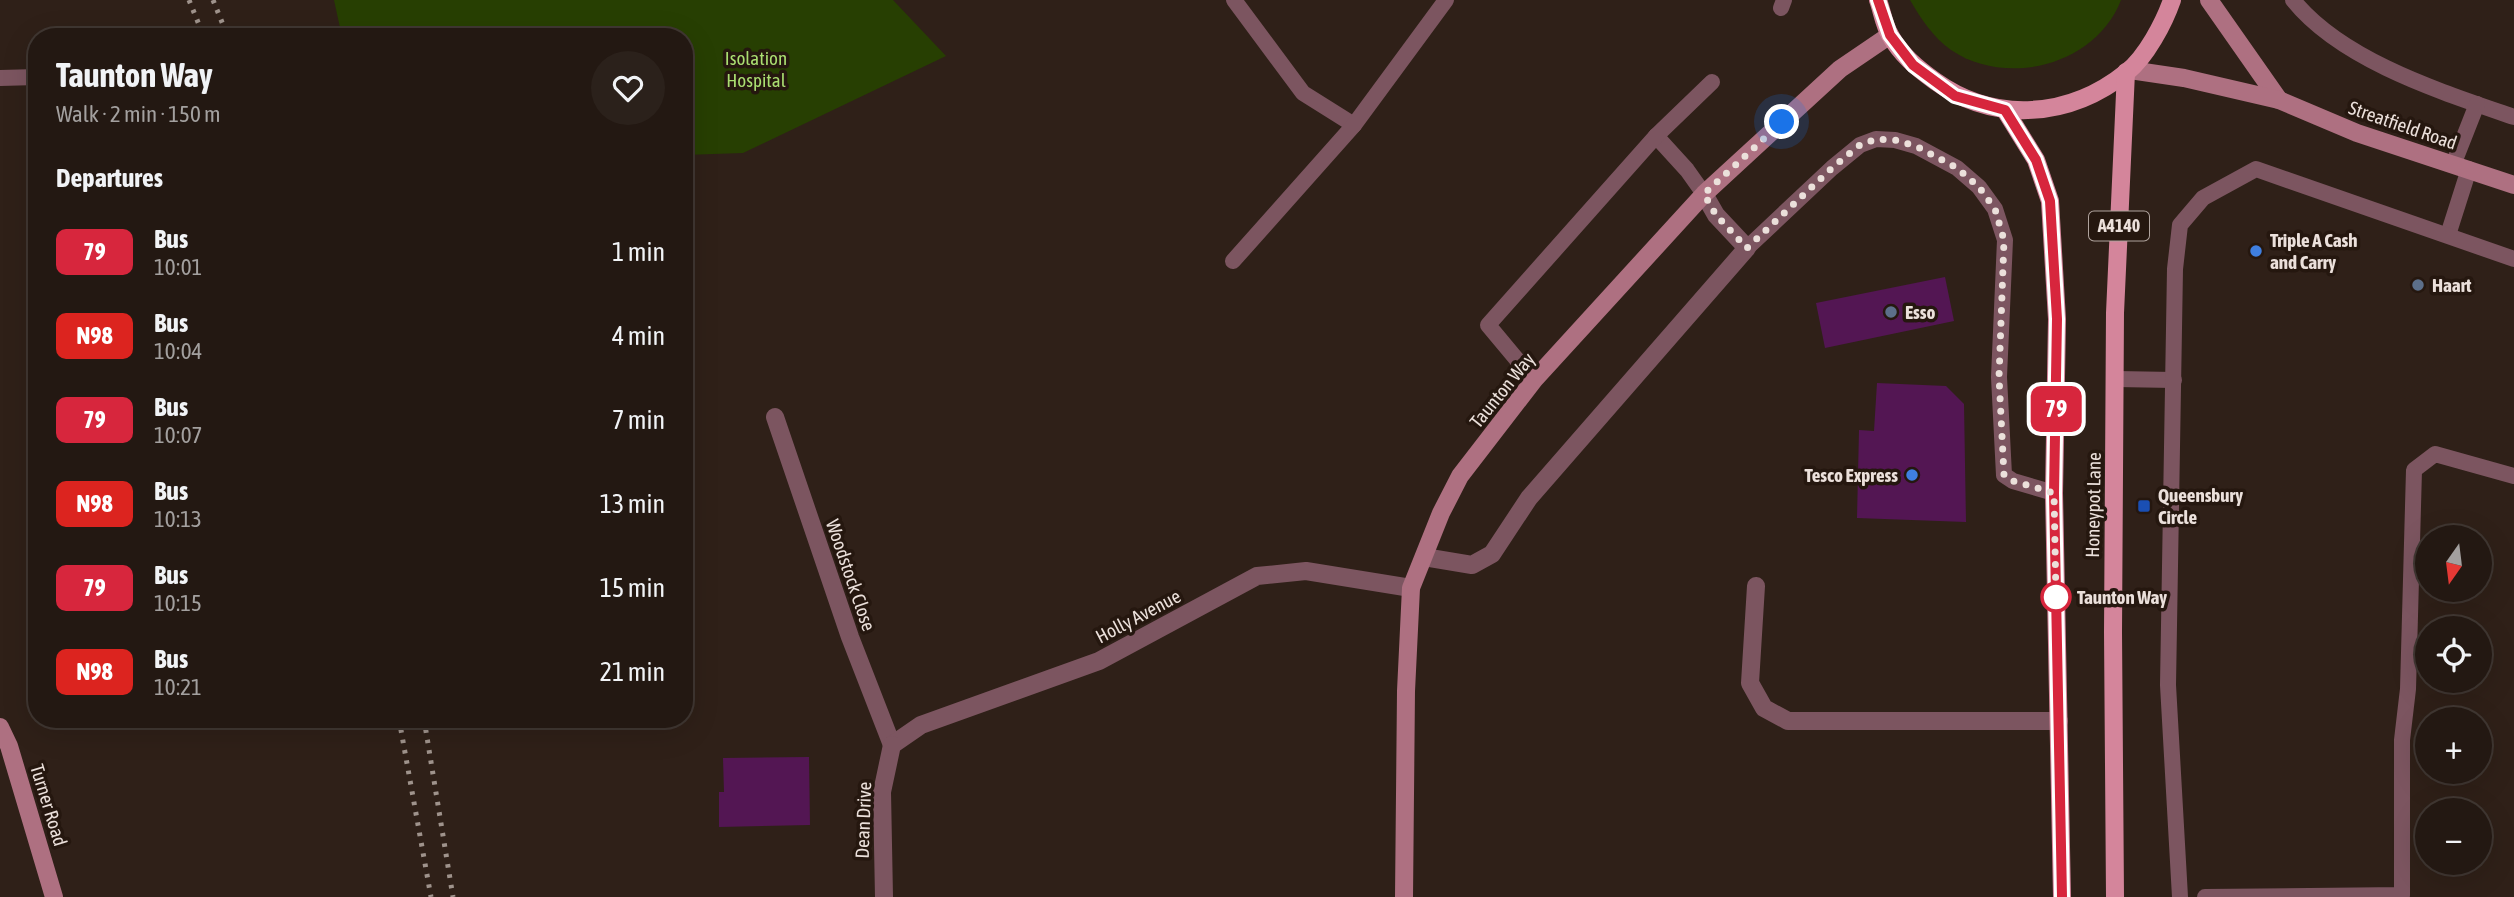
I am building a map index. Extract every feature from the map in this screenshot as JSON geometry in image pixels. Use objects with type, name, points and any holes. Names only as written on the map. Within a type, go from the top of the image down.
[{"type":"main road","points":[[1878,0],[1890,35],[1913,65],[1955,96],[2005,110],[2049,110],[2090,97],[2128,71],[2163,25],[2172,0]]},
{"type":"main road","name":"Honeypot Lane","points":[[2115,897],[2113,618],[2116,297],[2128,71]]},
{"type":"main road","name":"Honeypot Lane","points":[[2005,110],[2036,160],[2050,201],[2057,319],[2054,493],[2062,897]]},
{"type":"street","points":[[2209,0],[2279,100]]},
{"type":"street","name":"Taunton Way","points":[[1404,897],[1406,691],[1411,588],[1441,513],[1460,476],[1534,380],[1704,194],[1840,69],[1890,35]]},
{"type":"street","name":"Streatfield Road","points":[[2128,71],[2184,78],[2279,100],[2357,133],[2514,185]]},
{"type":"street","points":[[1424,557],[1472,565],[1492,554],[1529,498],[1747,248],[1716,215],[1704,194]]},
{"type":"street","name":"Woodstock Close","points":[[775,417],[850,637],[892,745]]},
{"type":"street","name":"Holly Avenue","points":[[892,745],[922,725],[1099,661],[1258,576],[1306,571],[1411,588]]},
{"type":"street","points":[[1756,586],[1750,683],[1764,708],[1788,721],[2059,721]]},
{"type":"street","name":"Turner Road","points":[[0,727],[9,746],[54,897]]},
{"type":"street","name":"Dean Drive","points":[[884,897],[882,792],[892,745]]},
{"type":"lane","points":[[1234,0],[1303,93],[1354,125]]},
{"type":"lane","points":[[2293,0],[2305,15],[2344,45],[2384,67],[2514,117]]},
{"type":"lane","points":[[1233,261],[1354,125],[1446,2]]},
{"type":"lane","points":[[0,78],[28,78]]},
{"type":"lane","points":[[1534,380],[1488,325],[1656,136],[1712,82]]},
{"type":"lane","points":[[2448,235],[2477,104]]},
{"type":"lane","points":[[1656,136],[1687,170],[1704,194]]},
{"type":"lane","points":[[1747,248],[1860,145],[1876,139],[1895,140],[1916,146],[1957,168],[1979,187],[1995,209],[2004,240],[1999,377],[2004,475],[2013,481],[2054,493]]},
{"type":"lane","points":[[2180,897],[2168,685],[2175,269],[2180,225],[2203,198],[2256,169],[2514,259]]},
{"type":"lane","points":[[2116,379],[2174,380]]},
{"type":"lane","points":[[2205,897],[2402,895],[2402,740],[2408,689],[2414,470],[2435,454],[2514,476]]},
{"type":"green space","name":"Isolation Hospital","points":[[334,0],[893,0],[946,56],[743,153],[693,155],[693,28],[340,28]]},
{"type":"green space","points":[[1910,0],[2121,0],[2109,22],[2092,41],[2048,64],[2023,68],[1998,67],[1973,61],[1951,50],[1928,27]]},
{"type":"building","points":[[1945,277],[1954,321],[1825,348],[1816,303]]},
{"type":"building","name":"Tesco Express","points":[[1877,383],[1946,386],[1964,404],[1966,522],[1857,518],[1859,430],[1874,431]]},
{"type":"building","points":[[809,757],[810,825],[719,827],[719,792],[724,792],[723,758]]},
{"type":"railway","points":[[189,0],[200,28]]},
{"type":"railway","points":[[213,0],[224,28]]},
{"type":"railway","points":[[401,728],[431,897]]},
{"type":"railway","points":[[425,728],[453,897]]},
{"type":"bus line","name":"79","points":[[1878,0],[1890,35],[1913,65],[1955,96],[2005,110],[2036,160],[2050,201],[2057,319],[2054,493],[2062,897]]},
{"type":"place","name":"Triple A Cash and Carry","points":[[2256,251]]},
{"type":"place","name":"Haart","points":[[2418,285]]},
{"type":"place","name":"Esso","points":[[1891,312]]},
{"type":"place","name":"Tesco Express","points":[[1912,475]]},
{"type":"place","name":"Queensbury Circle","points":[[2144,506]]},
{"type":"place","name":"Taunton Way","points":[[2056,597]]},
{"type":"route","points":[[1782,122],[1704,194],[1716,215],[1747,248],[1832,168],[1860,145],[1876,139],[1895,140],[1916,146],[1957,168],[1979,187],[1995,209],[2004,240],[1999,377],[2004,475],[2013,481],[2054,493],[2056,597]]}]
